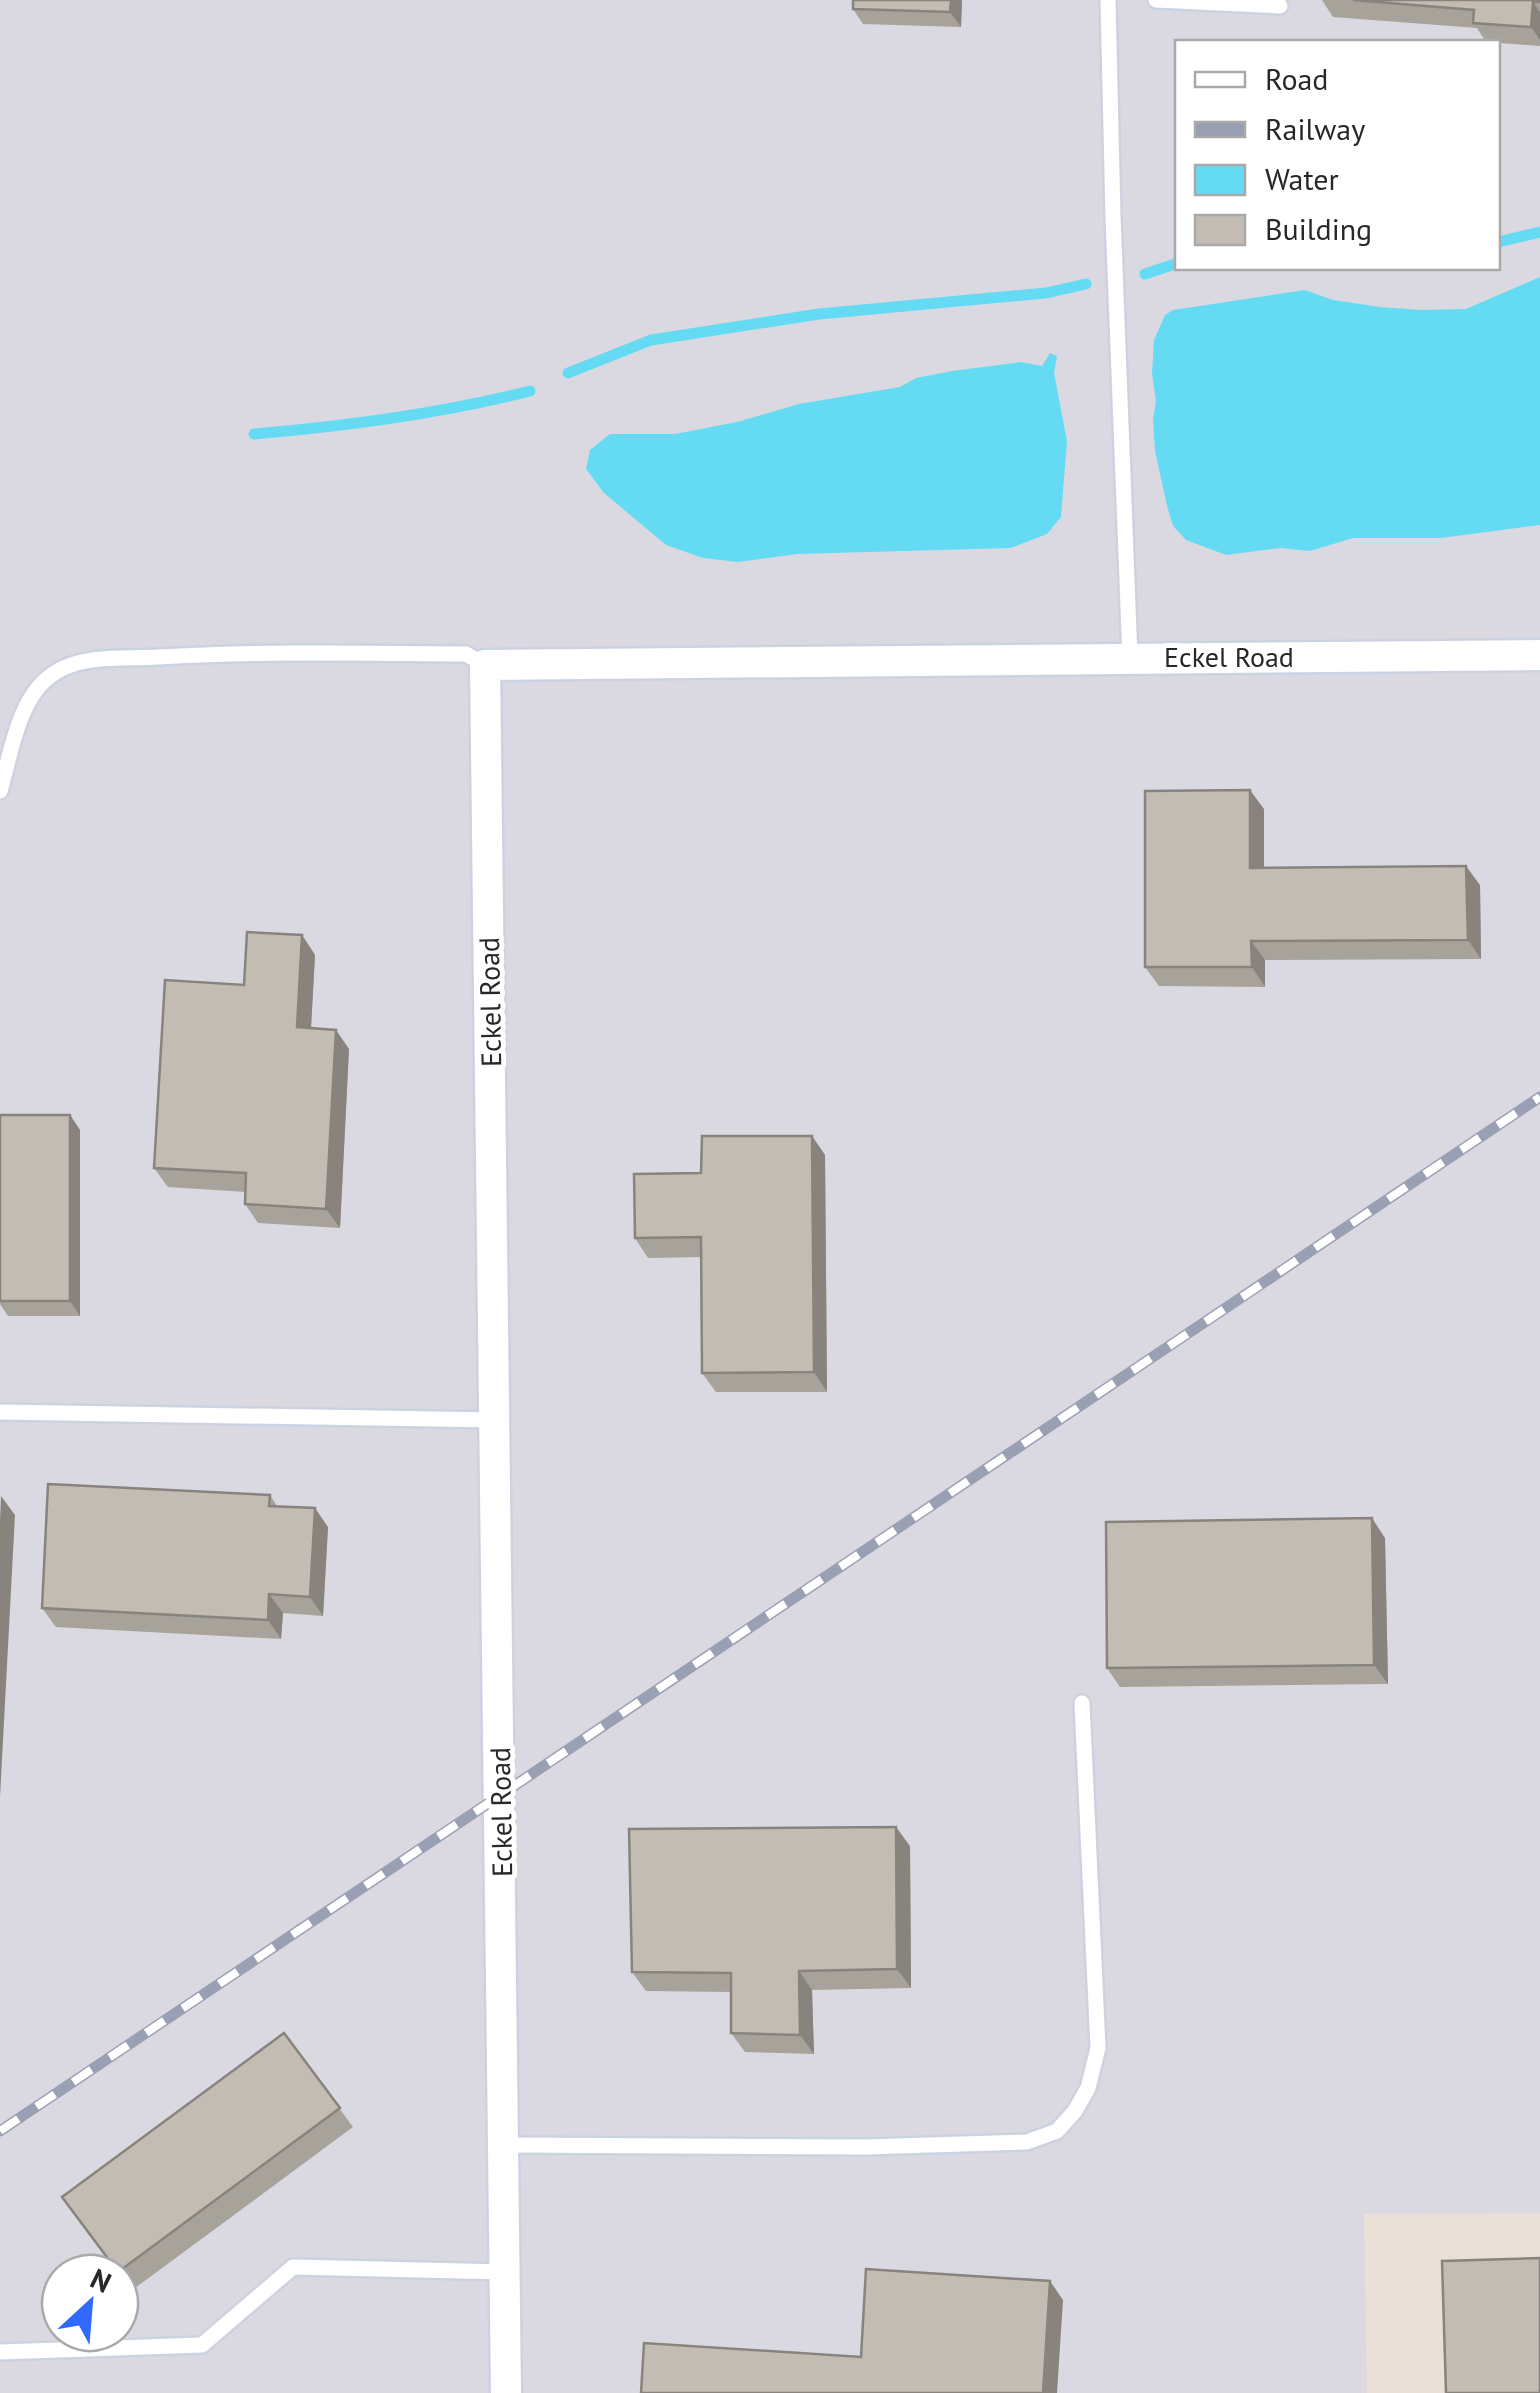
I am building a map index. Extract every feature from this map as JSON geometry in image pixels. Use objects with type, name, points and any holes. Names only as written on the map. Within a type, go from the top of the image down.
[{"type":"street","name":"Eckel Road","points":[[506,2393],[485,665],[1540,655]]},
{"type":"lane","points":[[1108,0],[1112,217],[1130,658]]},
{"type":"lane","points":[[1156,0],[1280,6]]},
{"type":"lane","points":[[0,791],[31,697],[52,674],[81,661],[256,652],[466,654],[485,665]]},
{"type":"lane","points":[[0,1412],[496,1420]]},
{"type":"lane","points":[[504,2146],[865,2147],[1027,2142],[1057,2131],[1088,2088],[1098,2048],[1082,1704]]},
{"type":"lane","points":[[0,2352],[202,2345],[293,2267],[505,2272]]},
{"type":"shaded area","points":[[0,0],[1540,0],[1540,2213],[1364,2214],[1367,2393],[0,2393]]},
{"type":"water","points":[[1540,277],[1540,525],[1441,538],[1353,538],[1310,551],[1280,548],[1226,555],[1186,540],[1173,526],[1155,451],[1153,419],[1154,340],[1165,315],[1173,310],[1305,290],[1333,300],[1380,307],[1466,309]]},
{"type":"water","points":[[1050,353],[1057,356],[1054,373],[1067,441],[1061,517],[1047,534],[1011,548],[797,554],[738,562],[703,558],[666,545],[604,493],[586,469],[590,450],[610,434],[675,434],[799,404],[900,387],[916,378],[952,371],[1021,362],[1042,366]]},
{"type":"building","points":[[853,0],[951,0],[950,12],[853,9]]},
{"type":"building","points":[[1353,0],[1540,2],[1533,2],[1531,27],[1473,23],[1474,10]]},
{"type":"building","points":[[1250,790],[1250,868],[1466,866],[1468,940],[1251,941],[1252,967],[1145,967],[1145,791]]},
{"type":"building","points":[[247,932],[302,935],[297,1027],[336,1030],[326,1209],[245,1204],[246,1173],[154,1168],[165,980],[244,985]]},
{"type":"building","points":[[0,1115],[70,1115],[70,1301],[0,1301]]},
{"type":"building","points":[[702,1136],[812,1136],[814,1372],[702,1373],[701,1237],[635,1238],[634,1174],[701,1173]]},
{"type":"building","points":[[48,1484],[270,1495],[269,1506],[315,1508],[310,1597],[269,1594],[268,1620],[42,1608]]},
{"type":"building","points":[[1372,1518],[1374,1665],[1107,1668],[1106,1522]]},
{"type":"building","points":[[896,1827],[897,1969],[799,1971],[800,2035],[731,2033],[731,1973],[632,1972],[629,1829]]},
{"type":"building","points":[[284,2033],[340,2108],[140,2256],[104,2253],[62,2197]]},
{"type":"building","points":[[1540,2258],[1540,2393],[1446,2393],[1442,2261]]},
{"type":"building","points":[[866,2269],[1050,2281],[1043,2393],[641,2393],[644,2343],[861,2357]]},
{"type":"waterway","points":[[1500,242],[1540,232]]},
{"type":"waterway","points":[[1145,274],[1175,264]]},
{"type":"waterway","points":[[568,373],[651,340],[819,314],[1046,293],[1086,284]]},
{"type":"waterway","points":[[254,434],[393,418],[530,391]]},
{"type":"railway","points":[[0,2131],[1540,1097]]}]
